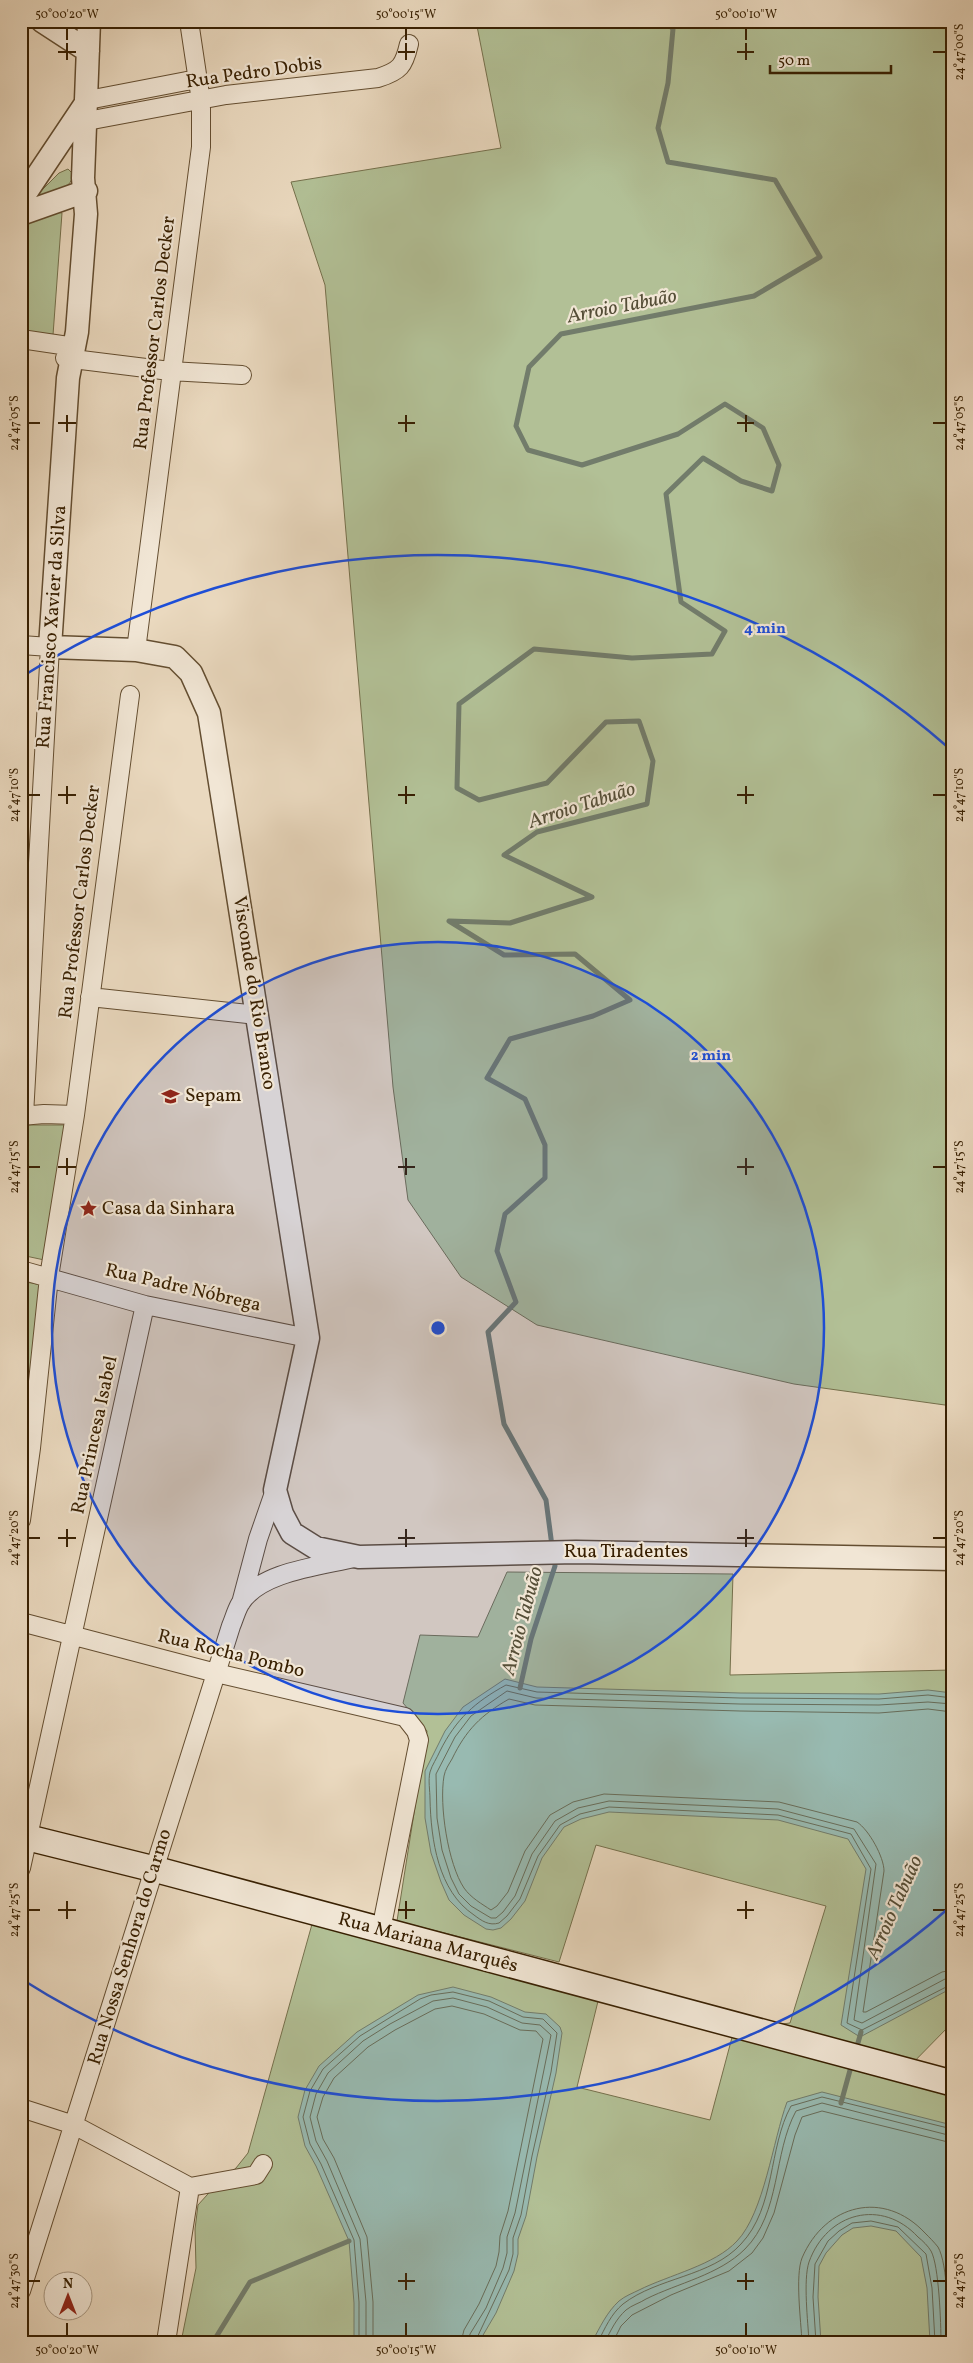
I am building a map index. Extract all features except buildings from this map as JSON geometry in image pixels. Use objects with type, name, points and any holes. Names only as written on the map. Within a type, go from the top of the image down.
[{"type":"main road","name":"Rua Mariana Marquês","points":[[24,1837],[154,1869],[835,2050],[952,2083]]},
{"type":"street","points":[[42,21],[88,51]]},
{"type":"street","name":"Rua Francisco Xavier da Silva","points":[[23,1116],[69,358],[86,214],[82,182],[87,110],[89,21]]},
{"type":"street","name":"Rua Professor Carlos Decker","points":[[136,650],[170,371],[201,147],[201,101],[189,21]]},
{"type":"street","name":"Rua Pedro Dobis","points":[[87,110],[201,101],[232,94],[378,78],[395,73],[405,61],[409,44]]},
{"type":"street","name":"Rua Pedro Dobis","points":[[87,110],[197,79]]},
{"type":"street","points":[[21,200],[51,155],[87,110]]},
{"type":"street","points":[[21,214],[82,182],[73,159],[61,155],[51,155]]},
{"type":"street","points":[[21,339],[69,358],[170,371],[242,375]]},
{"type":"street","points":[[21,645],[136,650]]},
{"type":"street","name":"Visconde do Rio Branco","points":[[136,650],[175,657],[191,673],[209,713],[308,1338]]},
{"type":"street","name":"Rua Professor Carlos Decker","points":[[21,1520],[26,1447],[49,1277],[75,1115],[130,695]]},
{"type":"street","points":[[90,997],[257,1015]]},
{"type":"street","points":[[23,1116],[75,1115]]},
{"type":"street","name":"Rua Padre Nóbrega","points":[[21,1270],[146,1305],[308,1338]]},
{"type":"street","name":"Rua Princesa Isabel","points":[[21,1868],[24,1837],[73,1636],[146,1305]]},
{"type":"street","name":"Rua Nossa Senhora do Carmo","points":[[21,2292],[216,1673],[241,1603],[258,1539],[275,1490],[308,1338]]},
{"type":"street","name":"Rua Tiradentes","points":[[275,1490],[282,1514],[292,1533],[316,1548],[359,1557],[576,1552],[952,1559]]},
{"type":"street","name":"Rua Nossa Senhora do Carmo","points":[[241,1603],[262,1583],[293,1572],[359,1557]]},
{"type":"street","name":"Rua Rocha Pombo","points":[[21,1622],[216,1673],[405,1718],[416,1731],[419,1740],[382,1930]]},
{"type":"street","points":[[21,2108],[74,2125],[190,2187],[256,2175],[264,2164]]},
{"type":"street","points":[[166,2342],[190,2187]]},
{"type":"green space","points":[[476,21],[952,21],[952,1406],[794,1384],[537,1325],[461,1277],[408,1200],[393,1087],[325,285],[291,182],[501,148]]},
{"type":"green space","points":[[68,169],[73,174],[68,185],[47,195],[35,197],[59,173]]},
{"type":"green space","points":[[41,209],[62,213],[53,335],[21,332],[21,217]]},
{"type":"green space","points":[[21,1125],[65,1125],[49,1261],[21,1255]]},
{"type":"green space","points":[[21,1281],[46,1286],[27,1443],[21,1442]]},
{"type":"green space","points":[[507,1572],[733,1574],[730,1675],[952,1670],[952,2023],[901,2075],[952,2089],[952,2342],[181,2342],[196,2268],[195,2229],[198,2205],[216,2185],[236,2168],[248,2153],[314,1917],[600,1993],[577,2087],[710,2120],[734,2030],[790,2023],[826,1906],[596,1845],[559,1962],[397,1921],[427,1731],[403,1703],[420,1635],[478,1637]]},
{"type":"water","points":[[505,1679],[537,1687],[740,1693],[879,1694],[928,1690],[952,1693],[952,1988],[860,2037],[841,2025],[866,1869],[848,1839],[778,1820],[609,1812],[581,1819],[564,1827],[542,1858],[525,1901],[501,1928],[486,1929],[464,1915],[449,1900],[431,1853],[425,1818],[425,1771],[445,1731],[463,1707]]},
{"type":"water","points":[[453,1987],[491,1997],[525,2012],[546,2014],[560,2027],[562,2033],[556,2073],[526,2216],[518,2239],[518,2254],[514,2271],[496,2313],[479,2342],[354,2342],[354,2303],[349,2241],[316,2166],[305,2146],[298,2117],[305,2090],[319,2066],[357,2032],[418,1995]]},
{"type":"water","points":[[822,2092],[952,2125],[952,2342],[930,2342],[927,2288],[921,2257],[896,2231],[871,2226],[853,2228],[842,2235],[826,2253],[819,2266],[818,2297],[821,2342],[592,2342],[607,2315],[621,2299],[717,2257],[737,2241],[746,2229],[761,2195],[787,2102]]},
{"type":"waterway","name":"Arroio Tabuão","points":[[552,1546],[546,1500],[504,1424],[488,1332],[516,1302],[497,1251],[505,1214],[545,1178],[545,1145],[525,1099],[487,1078],[510,1039],[593,1016],[630,1000],[575,954],[504,955],[449,921],[510,923],[592,897],[504,855],[537,832],[647,804],[653,761],[639,721],[606,722],[547,783],[479,800],[457,788],[459,704],[534,649],[632,658],[712,654],[725,631],[681,602],[666,494],[703,458],[741,481],[772,491],[779,465],[763,428],[725,404],[678,434],[582,465],[528,450],[516,426],[529,367],[561,334],[754,296],[820,257],[775,180],[668,162],[658,128],[668,83],[673,29],[666,21]]},
{"type":"waterway","name":"Arroio Tabuão","points":[[520,1688],[531,1639],[555,1566],[554,1557]]},
{"type":"waterway","name":"Arroio Tabuão","points":[[856,2050],[861,2032]]},
{"type":"waterway","name":"Arroio Tabuão","points":[[841,2103],[852,2063]]},
{"type":"waterway","points":[[213,2342],[250,2282],[349,2241]]},
{"type":"place","name":"Sepam","points":[[171,1096]]},
{"type":"place","name":"Casa da Sinhara","points":[[88,1209]]}]
